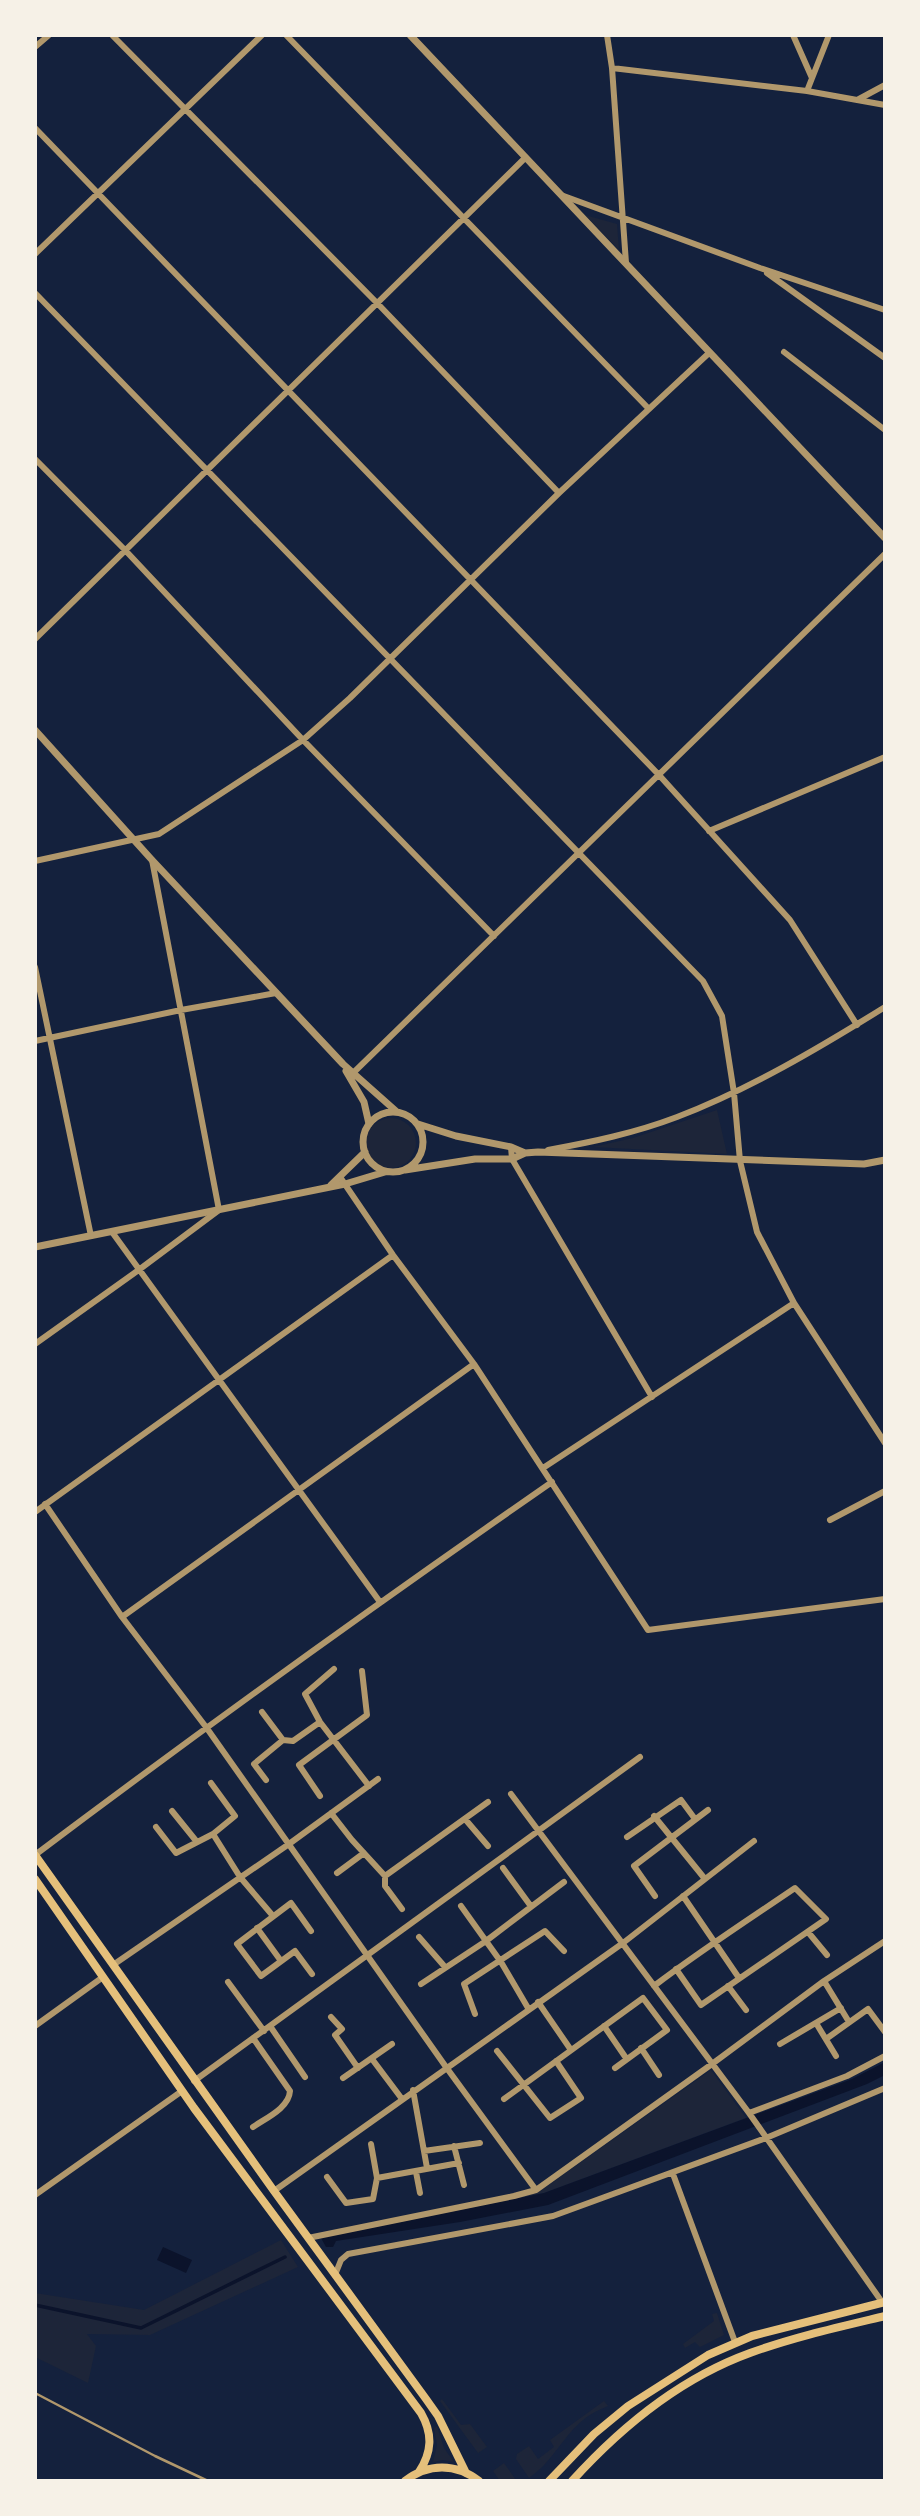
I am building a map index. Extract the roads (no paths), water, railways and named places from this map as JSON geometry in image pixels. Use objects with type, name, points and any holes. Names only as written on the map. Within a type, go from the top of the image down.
[{"type":"main road","points":[[35,1855],[194,2081],[436,2413],[466,2473]]},
{"type":"main road","points":[[35,1880],[182,2091],[421,2413],[428,2427],[430,2442],[419,2472]]},
{"type":"main road","points":[[549,2481],[594,2434],[628,2406],[688,2367],[735,2342],[796,2323],[883,2302]]},
{"type":"main road","points":[[572,2481],[627,2426],[677,2391],[717,2368],[747,2354],[798,2337],[885,2316]]},
{"type":"main road","points":[[405,2481],[419,2472],[442,2467],[466,2473],[479,2481]]},
{"type":"street","points":[[35,47],[49,35]]},
{"type":"street","points":[[112,35],[378,304],[559,493]]},
{"type":"street","points":[[35,254],[262,35]]},
{"type":"street","points":[[286,35],[649,409]]},
{"type":"street","points":[[410,35],[524,159],[885,538]]},
{"type":"street","points":[[607,35],[612,68],[626,264]]},
{"type":"street","points":[[793,35],[812,78]]},
{"type":"street","points":[[807,91],[829,35]]},
{"type":"street","points":[[612,68],[807,91],[885,105]]},
{"type":"street","points":[[859,100],[885,85]]},
{"type":"street","points":[[35,128],[659,775],[790,920],[856,1025]]},
{"type":"street","points":[[35,639],[524,159]]},
{"type":"street","points":[[561,195],[760,268],[885,310]]},
{"type":"street","points":[[760,268],[885,358]]},
{"type":"street","points":[[35,293],[703,981],[722,1016],[734,1093],[740,1161],[757,1232],[794,1303],[885,1443]]},
{"type":"street","points":[[784,352],[885,430]]},
{"type":"street","points":[[35,862],[159,834],[303,740],[391,659],[559,493],[709,353]]},
{"type":"street","points":[[35,459],[494,936]]},
{"type":"street","points":[[351,1075],[885,554]]},
{"type":"street","points":[[35,730],[152,860],[343,1064],[364,1102],[369,1124],[363,1143],[365,1152],[376,1168],[385,1172]]},
{"type":"street","points":[[709,831],[885,757]]},
{"type":"street","points":[[152,860],[219,1210]]},
{"type":"street","points":[[35,967],[91,1236]]},
{"type":"street","points":[[35,1041],[276,993]]},
{"type":"street","points":[[35,1247],[345,1184],[385,1172],[475,1159],[512,1159],[525,1153],[608,1138],[676,1117],[734,1093],[885,1007]]},
{"type":"street","points":[[351,1075],[397,1112]]},
{"type":"street","points":[[369,1124],[382,1114],[397,1112],[405,1114],[417,1124],[456,1136],[511,1147],[525,1153]]},
{"type":"street","points":[[405,1170],[412,1167],[421,1154],[424,1138],[417,1124]]},
{"type":"street","points":[[511,1147],[512,1159],[652,1397]]},
{"type":"street","points":[[331,1185],[365,1152]]},
{"type":"street","points":[[538,1152],[864,1164],[885,1160]]},
{"type":"street","points":[[340,1177],[393,1255],[474,1364],[648,1630],[885,1599]]},
{"type":"street","points":[[35,1344],[219,1210]]},
{"type":"street","points":[[112,1232],[380,1602]]},
{"type":"street","points":[[36,1510],[393,1255]]},
{"type":"street","points":[[543,1468],[794,1303]]},
{"type":"street","points":[[122,1617],[474,1364]]},
{"type":"street","points":[[35,1855],[205,1727],[552,1482]]},
{"type":"street","points":[[830,1520],[885,1491]]},
{"type":"street","points":[[46,1504],[122,1617],[205,1727],[536,2190]]},
{"type":"street","points":[[334,1669],[305,1694],[320,1722],[369,1786]]},
{"type":"street","points":[[320,1796],[299,1765],[367,1715],[362,1671]]},
{"type":"street","points":[[262,1712],[283,1741]]},
{"type":"street","points":[[266,1780],[254,1764],[283,1741],[293,1741],[320,1722]]},
{"type":"street","points":[[194,2081],[640,1757]]},
{"type":"street","points":[[113,1965],[378,1779]]},
{"type":"street","points":[[156,1827],[176,1853],[213,1834],[235,1816],[211,1783]]},
{"type":"street","points":[[511,1794],[749,2113],[883,2302]]},
{"type":"street","points":[[627,1837],[681,1800],[695,1819]]},
{"type":"street","points":[[385,1876],[488,1802]]},
{"type":"street","points":[[655,1896],[634,1866],[708,1810]]},
{"type":"street","points":[[172,1811],[197,1842]]},
{"type":"street","points":[[331,1813],[385,1876],[385,1886],[402,1909]]},
{"type":"street","points":[[654,1816],[705,1879]]},
{"type":"street","points":[[465,1819],[488,1846]]},
{"type":"street","points":[[213,1834],[240,1877],[273,1916]]},
{"type":"street","points":[[274,2191],[623,1943],[754,1841]]},
{"type":"street","points":[[337,1873],[364,1853]]},
{"type":"street","points":[[503,1868],[530,1905]]},
{"type":"street","points":[[421,1984],[486,1941],[530,1905],[564,1882]]},
{"type":"street","points":[[654,1986],[676,1969],[795,1888],[826,1919],[701,2005],[676,1969]]},
{"type":"street","points":[[683,1896],[738,1978]]},
{"type":"street","points":[[311,1930],[291,1903],[237,1944],[261,1976],[295,1951],[312,1974]]},
{"type":"street","points":[[461,1906],[528,2008]]},
{"type":"street","points":[[257,1928],[281,1961]]},
{"type":"street","points":[[475,2014],[464,1984],[545,1931],[564,1951]]},
{"type":"street","points":[[808,1932],[828,1955]]},
{"type":"street","points":[[419,1937],[445,1967]]},
{"type":"street","points":[[308,2238],[536,2190],[824,1981],[885,1941]]},
{"type":"street","points":[[35,2026],[103,1977]]},
{"type":"street","points":[[824,1981],[849,2022]]},
{"type":"street","points":[[229,1982],[305,2077]]},
{"type":"street","points":[[728,1986],[746,2010]]},
{"type":"street","points":[[504,2099],[643,1998],[667,2030],[615,2068]]},
{"type":"street","points":[[538,2002],[571,2050]]},
{"type":"street","points":[[780,2044],[841,2008]]},
{"type":"street","points":[[825,2039],[868,2008],[885,2032]]},
{"type":"street","points":[[331,2017],[342,2029],[335,2035],[358,2068]]},
{"type":"street","points":[[816,2023],[836,2056]]},
{"type":"street","points":[[604,2026],[626,2058]]},
{"type":"street","points":[[253,2038],[290,2091],[285,2104],[253,2127]]},
{"type":"street","points":[[343,2078],[393,2044]]},
{"type":"street","points":[[641,2048],[659,2075]]},
{"type":"street","points":[[497,2051],[550,2118],[581,2098],[556,2061]]},
{"type":"street","points":[[749,2113],[847,2076],[885,2056]]},
{"type":"street","points":[[372,2059],[402,2099]]},
{"type":"street","points":[[335,2275],[341,2260],[348,2254],[553,2217],[766,2138],[885,2088]]},
{"type":"street","points":[[414,2090],[427,2168]]},
{"type":"street","points":[[35,2194],[182,2091]]},
{"type":"street","points":[[424,2151],[480,2143]]},
{"type":"street","points":[[327,2177],[346,2203],[373,2199],[377,2178],[371,2144]]},
{"type":"street","points":[[454,2146],[464,2185]]},
{"type":"street","points":[[377,2178],[459,2162]]},
{"type":"street","points":[[416,2172],[420,2193]]},
{"type":"street","points":[[673,2174],[735,2342]]},
{"type":"lane","points":[[35,2393],[208,2481]]},
{"type":"waterway","points":[[35,2305],[141,2328],[285,2257]]}]
